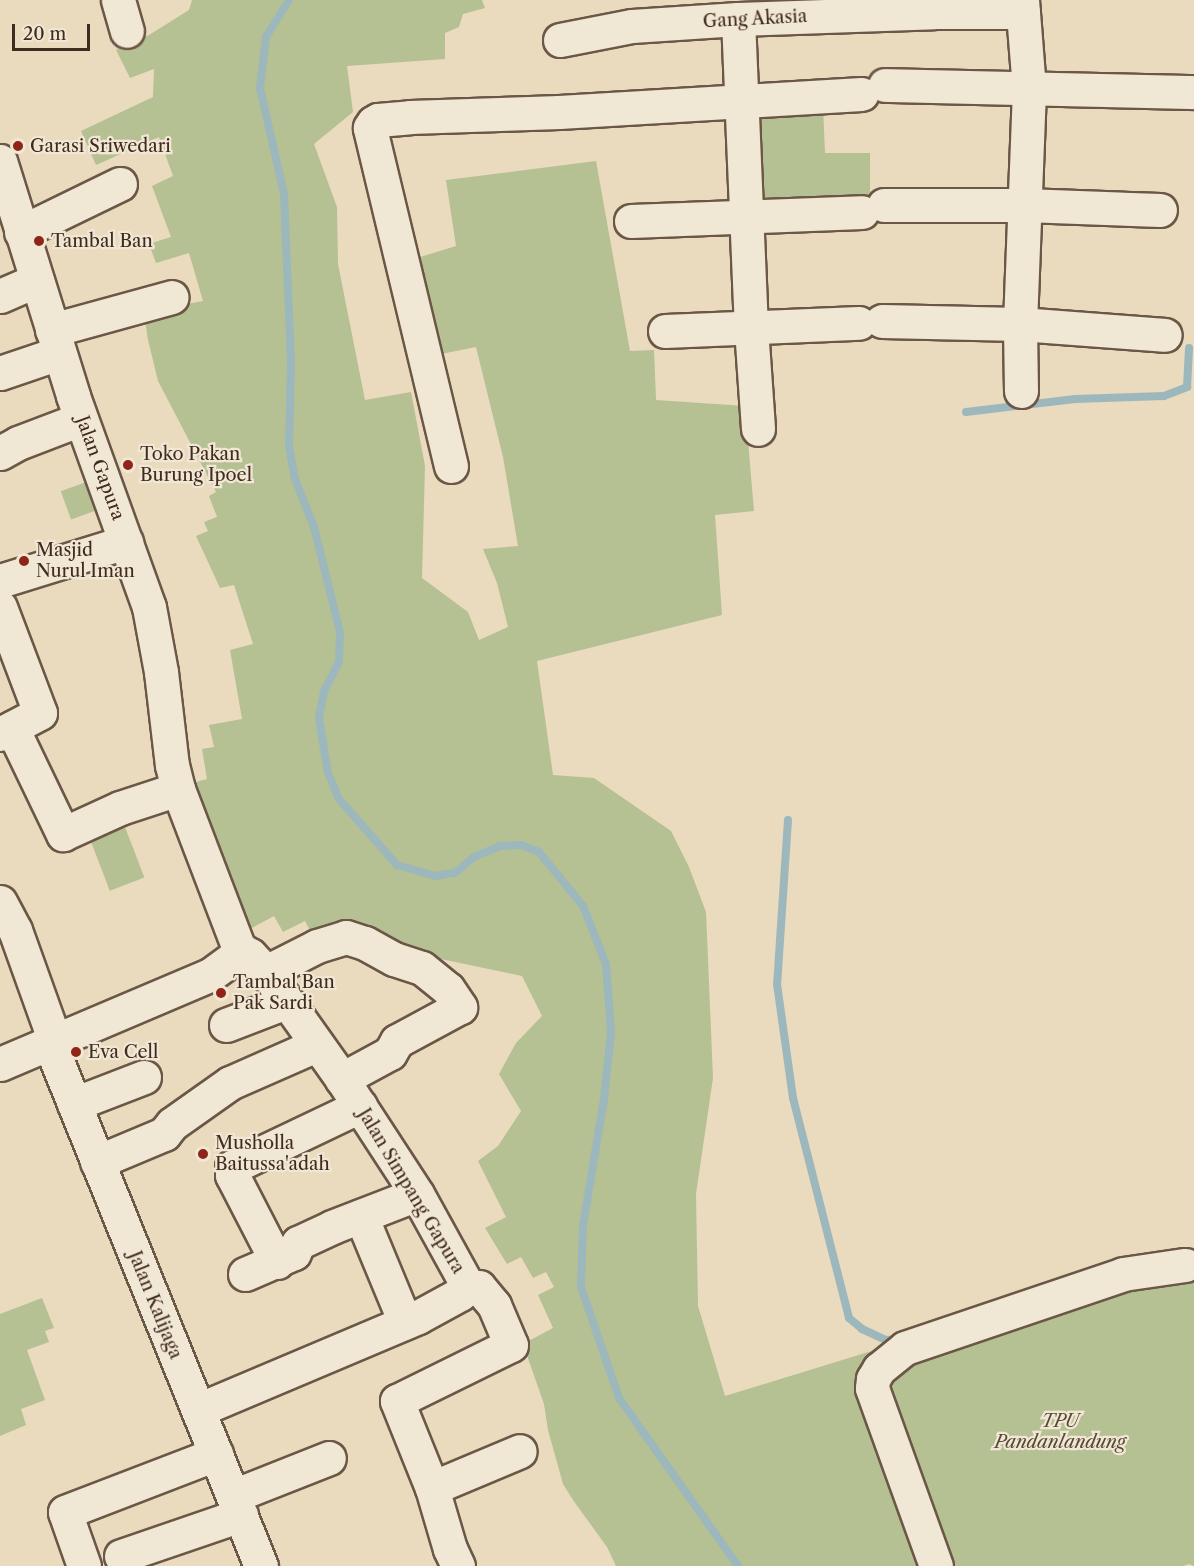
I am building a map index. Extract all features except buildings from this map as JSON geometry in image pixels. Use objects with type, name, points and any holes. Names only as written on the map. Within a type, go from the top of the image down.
[{"type":"street","points":[[118,0],[127,31]]},
{"type":"street","points":[[1021,391],[1020,324],[1029,89],[1023,6]]},
{"type":"street","name":"Gang Akasia","points":[[561,40],[632,26],[1023,6]]},
{"type":"street","points":[[738,19],[751,328],[758,429]]},
{"type":"street","points":[[451,466],[370,128],[378,120],[742,102],[873,89],[1194,92]]},
{"type":"street","name":"Jalan Gapura","points":[[0,161],[81,419],[126,542],[153,625],[161,672],[167,740],[178,789],[239,949]]},
{"type":"street","points":[[21,232],[120,184]]},
{"type":"street","points":[[631,221],[746,218],[873,208],[1024,205],[1160,210]]},
{"type":"street","points":[[0,296],[37,280]]},
{"type":"street","points":[[0,373],[96,315],[172,297]]},
{"type":"street","points":[[665,331],[870,322],[1020,324],[1165,334]]},
{"type":"street","points":[[0,453],[18,443],[81,419]]},
{"type":"street","points":[[0,581],[126,542]]},
{"type":"street","points":[[0,607],[40,707],[40,713],[36,717],[6,731],[63,834],[120,808],[178,789]]},
{"type":"street","name":"Jalan Kalijaga","points":[[0,902],[15,930],[74,1104],[261,1566]]},
{"type":"street","points":[[266,972],[317,946],[346,937],[366,943],[394,959],[422,968],[448,989],[460,1007],[397,1041],[390,1053],[342,1079]]},
{"type":"street","points":[[0,1064],[210,975],[233,958],[239,949]]},
{"type":"street","name":"Jalan Simpang Gapura","points":[[198,1410],[405,1322],[460,1294],[465,1288],[465,1281],[417,1194],[342,1079],[266,972],[250,955],[239,949]]},
{"type":"street","points":[[226,1025],[286,1002]]},
{"type":"street","points":[[97,1162],[164,1134],[172,1124],[230,1083],[316,1045]]},
{"type":"street","points":[[74,1104],[144,1077]]},
{"type":"street","points":[[277,1262],[232,1175],[232,1167],[360,1106]]},
{"type":"street","points":[[245,1274],[294,1253],[298,1243],[417,1194]]},
{"type":"street","points":[[361,1216],[405,1322]]},
{"type":"street","points":[[936,1566],[872,1388],[873,1379],[879,1369],[905,1348],[1123,1274],[1185,1265]]},
{"type":"street","points":[[458,1566],[450,1549],[432,1488],[397,1401],[511,1346],[494,1305],[479,1287],[465,1288]]},
{"type":"street","points":[[432,1488],[520,1451]]},
{"type":"street","points":[[84,1566],[65,1512],[216,1454]]},
{"type":"street","points":[[121,1556],[237,1506],[329,1458]]},
{"type":"green space","name":"TPU Pandanlandung","points":[[192,0],[482,0],[485,8],[463,14],[459,27],[445,33],[445,59],[347,66],[353,112],[314,144],[337,207],[338,264],[365,400],[411,392],[425,466],[422,578],[468,612],[479,640],[508,627],[497,583],[483,549],[518,546],[503,457],[476,347],[441,354],[417,258],[456,246],[446,180],[596,161],[630,351],[654,350],[656,400],[745,406],[754,511],[715,515],[722,615],[537,661],[553,775],[594,778],[671,831],[689,867],[706,912],[713,1078],[696,1194],[698,1306],[725,1396],[878,1349],[1194,1259],[1194,1566],[1189,1564],[1183,1566],[616,1566],[607,1547],[573,1500],[563,1484],[548,1430],[544,1404],[523,1344],[553,1328],[538,1295],[554,1287],[546,1272],[533,1278],[521,1257],[507,1264],[485,1228],[506,1217],[478,1161],[498,1146],[521,1111],[499,1074],[516,1043],[542,1016],[522,976],[422,955],[316,942],[305,921],[283,932],[274,916],[246,931],[189,784],[207,779],[202,749],[214,747],[209,725],[242,719],[230,650],[253,644],[234,585],[220,588],[196,536],[208,531],[204,522],[217,517],[209,496],[216,492],[158,381],[148,340],[144,312],[203,301],[189,253],[156,263],[149,244],[171,237],[152,186],[173,176],[159,137],[96,165],[81,131],[153,97],[154,69],[130,78],[116,50],[149,35],[189,10]]},
{"type":"green space","points":[[823,105],[825,153],[870,153],[870,202],[757,208],[752,109]]},
{"type":"green space","points":[[89,481],[99,509],[71,519],[61,491]]},
{"type":"green space","points":[[120,814],[144,877],[110,891],[85,827]]},
{"type":"green space","points":[[42,1298],[54,1328],[45,1331],[49,1342],[27,1350],[45,1400],[21,1409],[26,1425],[0,1436],[0,1314]]},
{"type":"waterway","points":[[289,0],[266,37],[260,88],[284,194],[291,361],[289,446],[295,479],[314,527],[340,632],[339,662],[324,692],[319,718],[328,773],[339,799],[397,865],[435,876],[455,873],[474,857],[500,846],[521,845],[539,852],[583,906],[606,964],[611,1032],[604,1099],[583,1226],[581,1287],[619,1398],[738,1566]]},
{"type":"waterway","points":[[966,412],[1075,399],[1164,396],[1187,387],[1189,348]]},
{"type":"waterway","points":[[788,820],[777,984],[793,1098],[849,1318],[862,1329],[886,1340],[899,1339]]},
{"type":"place","name":"Garasi Sriwedari","points":[[18,146]]},
{"type":"place","name":"Tambal Ban","points":[[39,241]]},
{"type":"place","name":"Toko Pakan Burung Ipoel","points":[[128,465]]},
{"type":"place","name":"Masjid Nurul Iman","points":[[24,561]]},
{"type":"place","name":"Tambal Ban Pak Sardi","points":[[221,993]]},
{"type":"place","name":"Eva Cell","points":[[76,1052]]},
{"type":"place","name":"Musholla Baitussa'adah","points":[[203,1154]]}]
